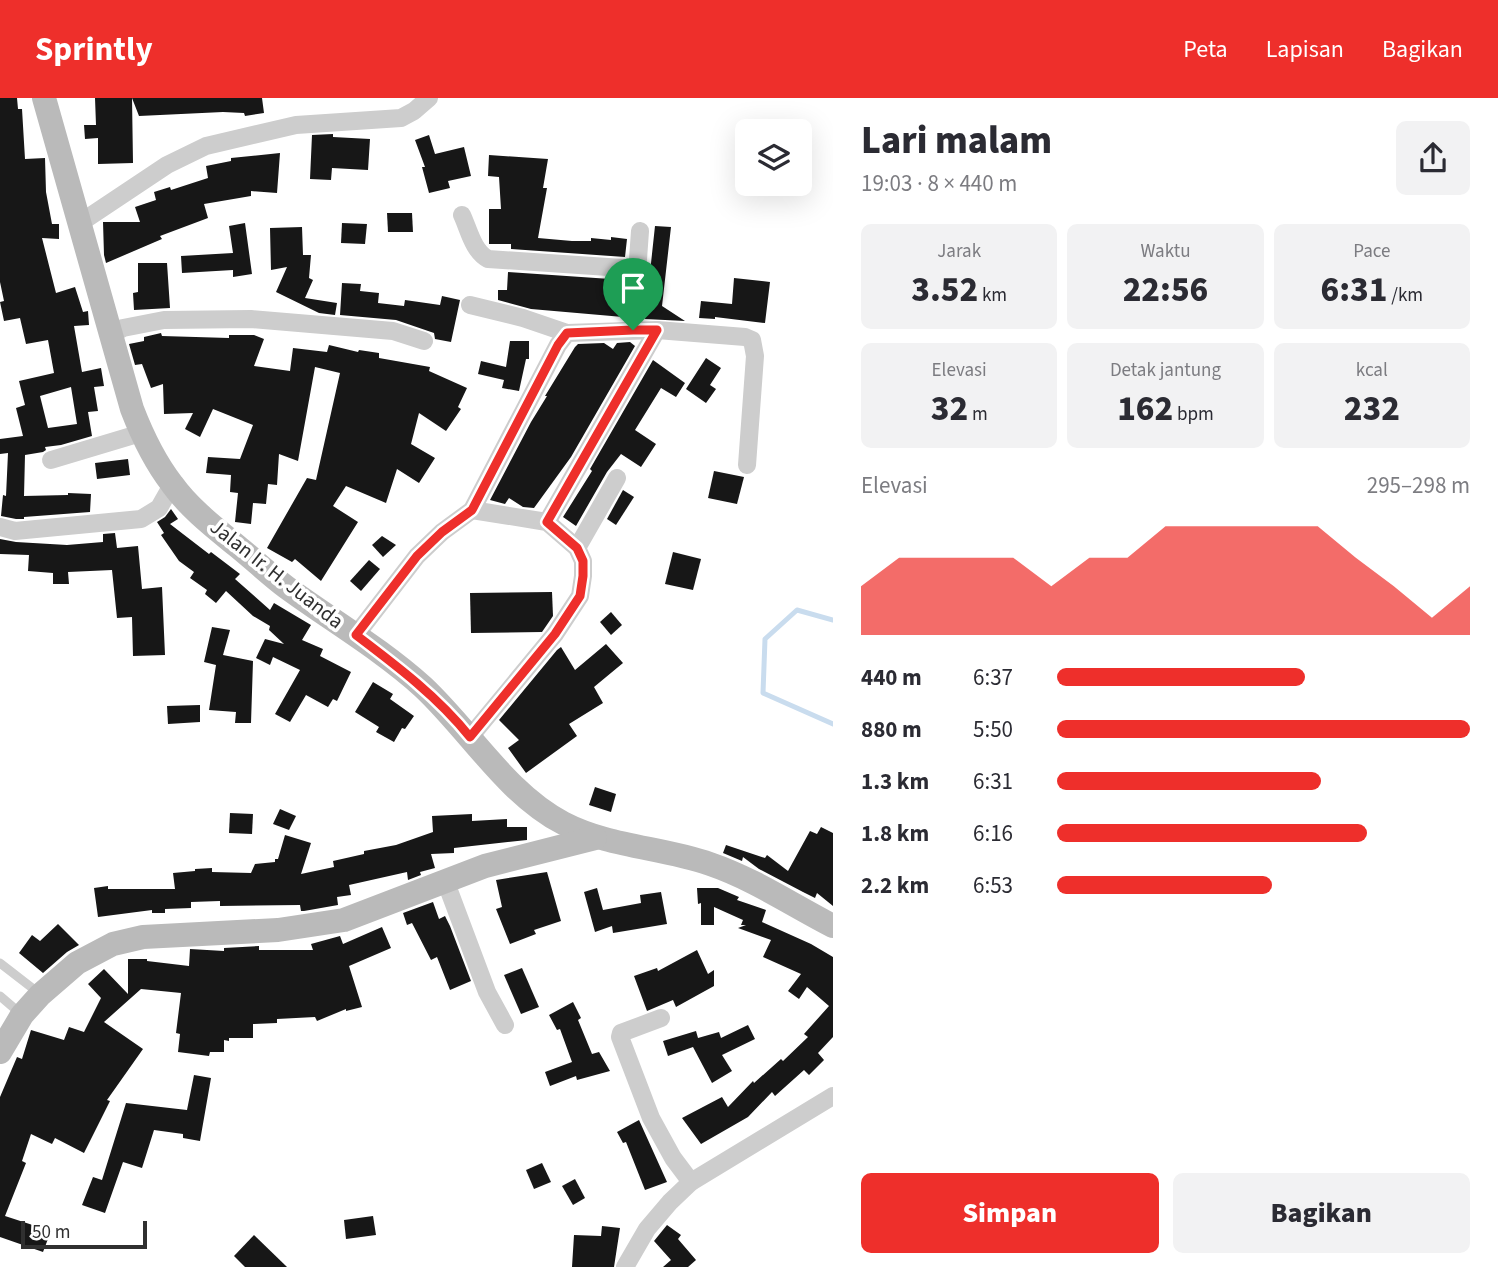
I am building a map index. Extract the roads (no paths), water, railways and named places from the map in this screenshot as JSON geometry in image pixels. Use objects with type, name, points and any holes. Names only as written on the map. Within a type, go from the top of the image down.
[{"type":"street","name":"Jalan Ir. H. Juanda","points":[[44,98],[110,335],[141,433],[172,485],[212,526],[278,580],[356,635],[421,686],[455,718],[508,782],[529,801],[561,822],[595,838],[709,863],[760,886],[833,926]]},
{"type":"street","points":[[80,223],[167,166],[206,146],[296,125],[401,118],[429,98]]},
{"type":"street","points":[[462,215],[475,246],[481,256],[488,259],[638,269]]},
{"type":"street","points":[[633,330],[640,230]]},
{"type":"street","points":[[470,305],[523,318],[567,333],[657,330],[745,337],[752,340],[755,356],[747,465]]},
{"type":"street","points":[[110,335],[122,328],[164,320],[251,319],[393,331],[424,341]]},
{"type":"street","points":[[547,522],[657,330]]},
{"type":"street","points":[[356,635],[417,556],[442,532],[472,510],[558,345],[567,333]]},
{"type":"street","points":[[51,460],[141,433]]},
{"type":"street","points":[[577,548],[617,478]]},
{"type":"street","points":[[0,527],[15,531],[141,519],[159,508],[172,485]]},
{"type":"street","points":[[470,737],[555,634],[580,596],[583,576],[583,561],[577,548],[547,522],[472,510]]},
{"type":"street","points":[[0,1052],[22,1015],[40,995],[77,963],[126,940],[320,925],[365,914],[485,866],[595,838]]},
{"type":"street","points":[[445,880],[487,992],[505,1025]]},
{"type":"street","points":[[661,1018],[621,1033],[620,1037],[651,1118],[673,1158],[691,1182]]},
{"type":"street","points":[[625,1267],[648,1229],[691,1182],[833,1096]]},
{"type":"lane","points":[[0,963],[40,995]]},
{"type":"lane","points":[[0,996],[22,1015]]},
{"type":"waterway","points":[[833,620],[797,610],[765,639],[763,693],[833,724]]}]
